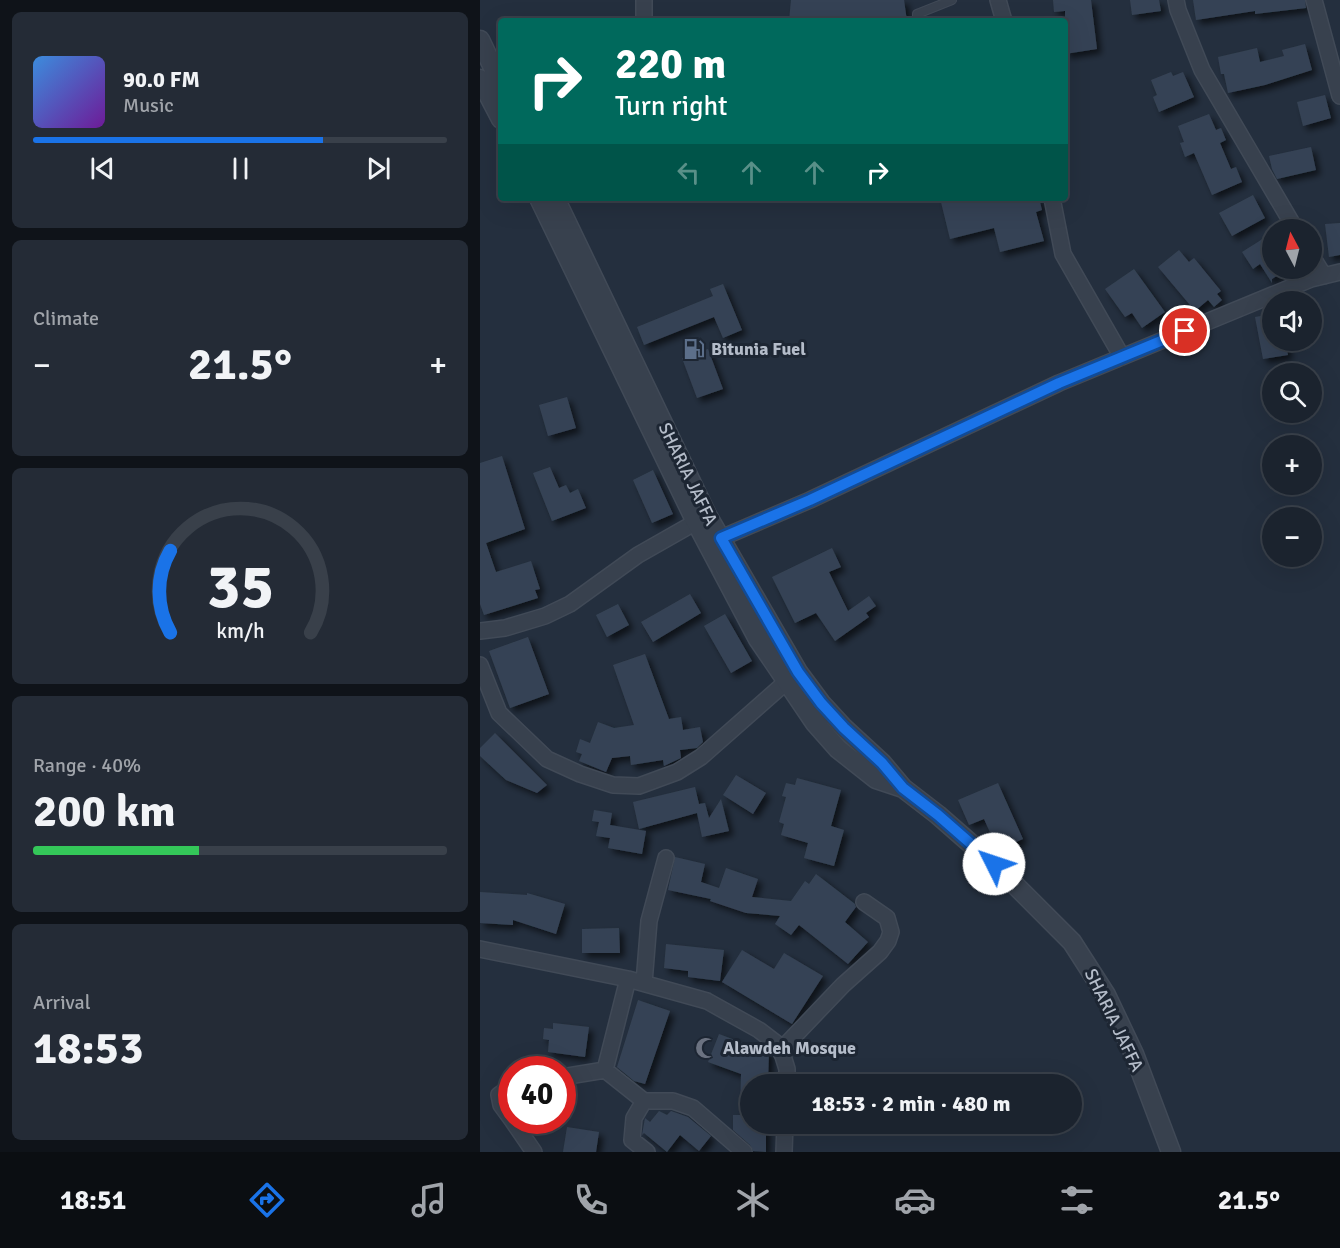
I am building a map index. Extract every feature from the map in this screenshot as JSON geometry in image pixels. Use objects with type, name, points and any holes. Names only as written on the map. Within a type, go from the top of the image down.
[{"type":"street","points":[[644,0],[644,18]]},
{"type":"street","points":[[998,0],[1003,18]]},
{"type":"street","points":[[1176,0],[1202,69],[1290,219]]},
{"type":"street","points":[[1314,0],[1340,96]]},
{"type":"street","points":[[480,40],[485,64],[498,80]]},
{"type":"street","points":[[480,79],[498,113]]},
{"type":"street","points":[[480,665],[499,713],[547,759],[580,774],[613,785],[639,786],[677,772],[701,757],[792,677],[758,639],[696,522],[540,201]]},
{"type":"street","name":"SHARIA JAFFA","points":[[556,201],[707,516],[721,538],[792,677],[882,763],[903,788],[994,864],[1072,942],[1106,995],[1134,1054],[1171,1152]]},
{"type":"street","points":[[1053,201],[1063,254],[1122,357]]},
{"type":"street","points":[[721,538],[810,500],[1059,383],[1311,279],[1340,272]]},
{"type":"street","points":[[480,631],[506,628],[545,616],[570,604],[638,555],[696,522]]},
{"type":"street","points":[[644,983],[648,921],[666,858]]},
{"type":"street","points":[[780,1051],[843,985],[880,952],[888,941],[891,932],[887,918],[864,902]]},
{"type":"street","points":[[480,949],[628,979],[707,1000],[776,1042],[787,1074]]},
{"type":"street","points":[[605,1070],[628,979]]},
{"type":"street","points":[[576,1075],[605,1070],[644,1101],[673,1101],[693,1108],[744,1152]]},
{"type":"street","points":[[644,1101],[634,1118],[632,1140],[647,1152]]},
{"type":"street","points":[[522,1134],[534,1152]]},
{"type":"street","points":[[784,1152],[785,1134]]},
{"type":"lane","points":[[917,18],[917,14],[952,0]]},
{"type":"building","points":[[791,0],[904,0],[907,18],[789,18]]},
{"type":"building","points":[[1053,0],[1091,0],[1097,49],[1068,54],[1068,18],[1065,18],[1065,11],[1054,12]]},
{"type":"building","points":[[1130,0],[1159,0],[1161,11],[1132,15]]},
{"type":"building","points":[[1193,0],[1305,0],[1306,8],[1255,14],[1255,11],[1196,20]]},
{"type":"building","points":[[1305,44],[1312,70],[1265,85],[1228,93],[1218,57],[1257,48],[1260,62],[1284,56],[1282,50]]},
{"type":"building","points":[[1171,72],[1173,76],[1183,72],[1194,97],[1159,112],[1153,97],[1157,95],[1151,80]]},
{"type":"building","points":[[1325,95],[1331,118],[1303,126],[1297,102]]},
{"type":"building","points":[[1209,114],[1216,130],[1221,128],[1226,140],[1220,143],[1231,169],[1236,167],[1242,182],[1212,195],[1194,153],[1185,157],[1180,143],[1184,142],[1178,126]]},
{"type":"building","points":[[1311,147],[1316,170],[1277,179],[1269,156]]},
{"type":"building","points":[[1253,195],[1265,218],[1232,236],[1219,213]]},
{"type":"building","points":[[941,201],[1040,201],[1042,210],[1036,212],[1044,241],[1000,252],[994,228],[950,239]]},
{"type":"building","points":[[1340,223],[1340,255],[1329,257],[1325,224]]},
{"type":"building","points":[[1262,239],[1262,267],[1260,264],[1253,269],[1242,252]]},
{"type":"building","points":[[1179,250],[1189,262],[1194,258],[1221,291],[1217,294],[1222,300],[1214,307],[1208,300],[1195,311],[1158,267]]},
{"type":"building","points":[[1134,269],[1165,312],[1142,328],[1132,313],[1125,317],[1105,289]]},
{"type":"building","points":[[723,284],[742,330],[723,338],[714,317],[644,345],[637,327],[713,296],[710,289]]},
{"type":"building","points":[[1262,316],[1262,351],[1287,351],[1288,355],[1263,359],[1255,317]]},
{"type":"building","points":[[708,349],[723,389],[697,398],[682,358]]},
{"type":"building","points":[[567,397],[576,428],[548,436],[539,405]]},
{"type":"building","points":[[502,456],[525,529],[486,543],[496,572],[531,561],[540,589],[535,590],[538,598],[484,615],[480,604],[480,463]]},
{"type":"building","points":[[550,467],[559,488],[566,485],[570,493],[578,489],[586,508],[552,521],[533,473]]},
{"type":"building","points":[[653,470],[673,514],[652,523],[633,480]]},
{"type":"building","points":[[832,548],[841,567],[829,572],[848,611],[869,596],[876,606],[866,613],[869,617],[835,641],[816,613],[795,623],[772,577]]},
{"type":"building","points":[[690,594],[701,613],[653,642],[641,622]]},
{"type":"building","points":[[618,604],[629,625],[607,637],[596,615]]},
{"type":"building","points":[[725,614],[752,661],[731,673],[704,626]]},
{"type":"building","points":[[528,637],[549,694],[510,708],[489,651]]},
{"type":"building","points":[[645,654],[669,719],[681,717],[683,730],[700,727],[703,742],[697,748],[680,750],[681,758],[664,766],[663,760],[631,765],[630,756],[612,758],[606,772],[579,761],[582,754],[576,752],[580,739],[590,743],[598,722],[614,728],[634,725],[613,665]]},
{"type":"building","points":[[495,733],[547,785],[537,793],[506,780],[480,756],[480,748]]},
{"type":"building","points":[[736,775],[766,793],[753,814],[723,795]]},
{"type":"building","points":[[797,778],[841,790],[831,826],[844,830],[834,866],[804,858],[808,843],[781,835],[784,824],[779,822],[786,797],[782,796],[786,783],[795,785]]},
{"type":"building","points":[[998,783],[1023,839],[998,850],[984,819],[969,825],[958,800]]},
{"type":"building","points":[[695,787],[699,804],[705,803],[709,818],[721,799],[729,831],[702,837],[697,813],[639,829],[633,802]]},
{"type":"building","points":[[594,810],[612,813],[610,825],[646,831],[642,854],[608,848],[610,838],[596,836],[599,822],[592,821]]},
{"type":"building","points":[[675,857],[705,864],[701,882],[719,888],[726,868],[758,879],[752,897],[791,901],[805,881],[809,884],[816,874],[855,904],[856,907],[845,922],[868,942],[848,964],[799,925],[791,935],[775,924],[780,916],[746,913],[710,901],[711,899],[668,890]]},
{"type":"building","points":[[480,892],[527,895],[527,893],[565,904],[556,934],[513,920],[513,925],[480,923]]},
{"type":"building","points":[[619,928],[620,953],[582,953],[582,929]]},
{"type":"building","points":[[666,944],[724,950],[720,981],[688,977],[688,971],[664,968]]},
{"type":"building","points":[[742,950],[774,969],[784,953],[823,976],[792,1024],[722,982]]},
{"type":"building","points":[[638,1000],[670,1011],[645,1084],[634,1081],[617,1067]]},
{"type":"building","points":[[553,1023],[589,1027],[585,1057],[548,1052],[549,1040],[543,1039],[544,1028],[553,1029]]},
{"type":"building","points":[[719,1034],[756,1048],[769,1050],[768,1074],[741,1074],[708,1062]]},
{"type":"building","points":[[659,1111],[667,1115],[671,1111],[688,1117],[711,1136],[699,1151],[680,1135],[667,1152],[644,1133],[642,1135],[645,1118],[650,1122]]},
{"type":"building","points":[[733,1115],[740,1115],[740,1134],[766,1134],[766,1152],[753,1151],[750,1145],[733,1130]]},
{"type":"building","points":[[576,1128],[599,1132],[596,1152],[563,1152],[566,1134],[576,1134]]},
{"type":"place","name":"Bitunia Fuel","points":[[694,349]]},
{"type":"place","name":"Alawdeh Mosque","points":[[706,1048]]},
{"type":"route","points":[[994,864],[903,788],[882,763],[821,703],[798,672],[721,538],[810,500],[1059,383],[1185,331]]}]
